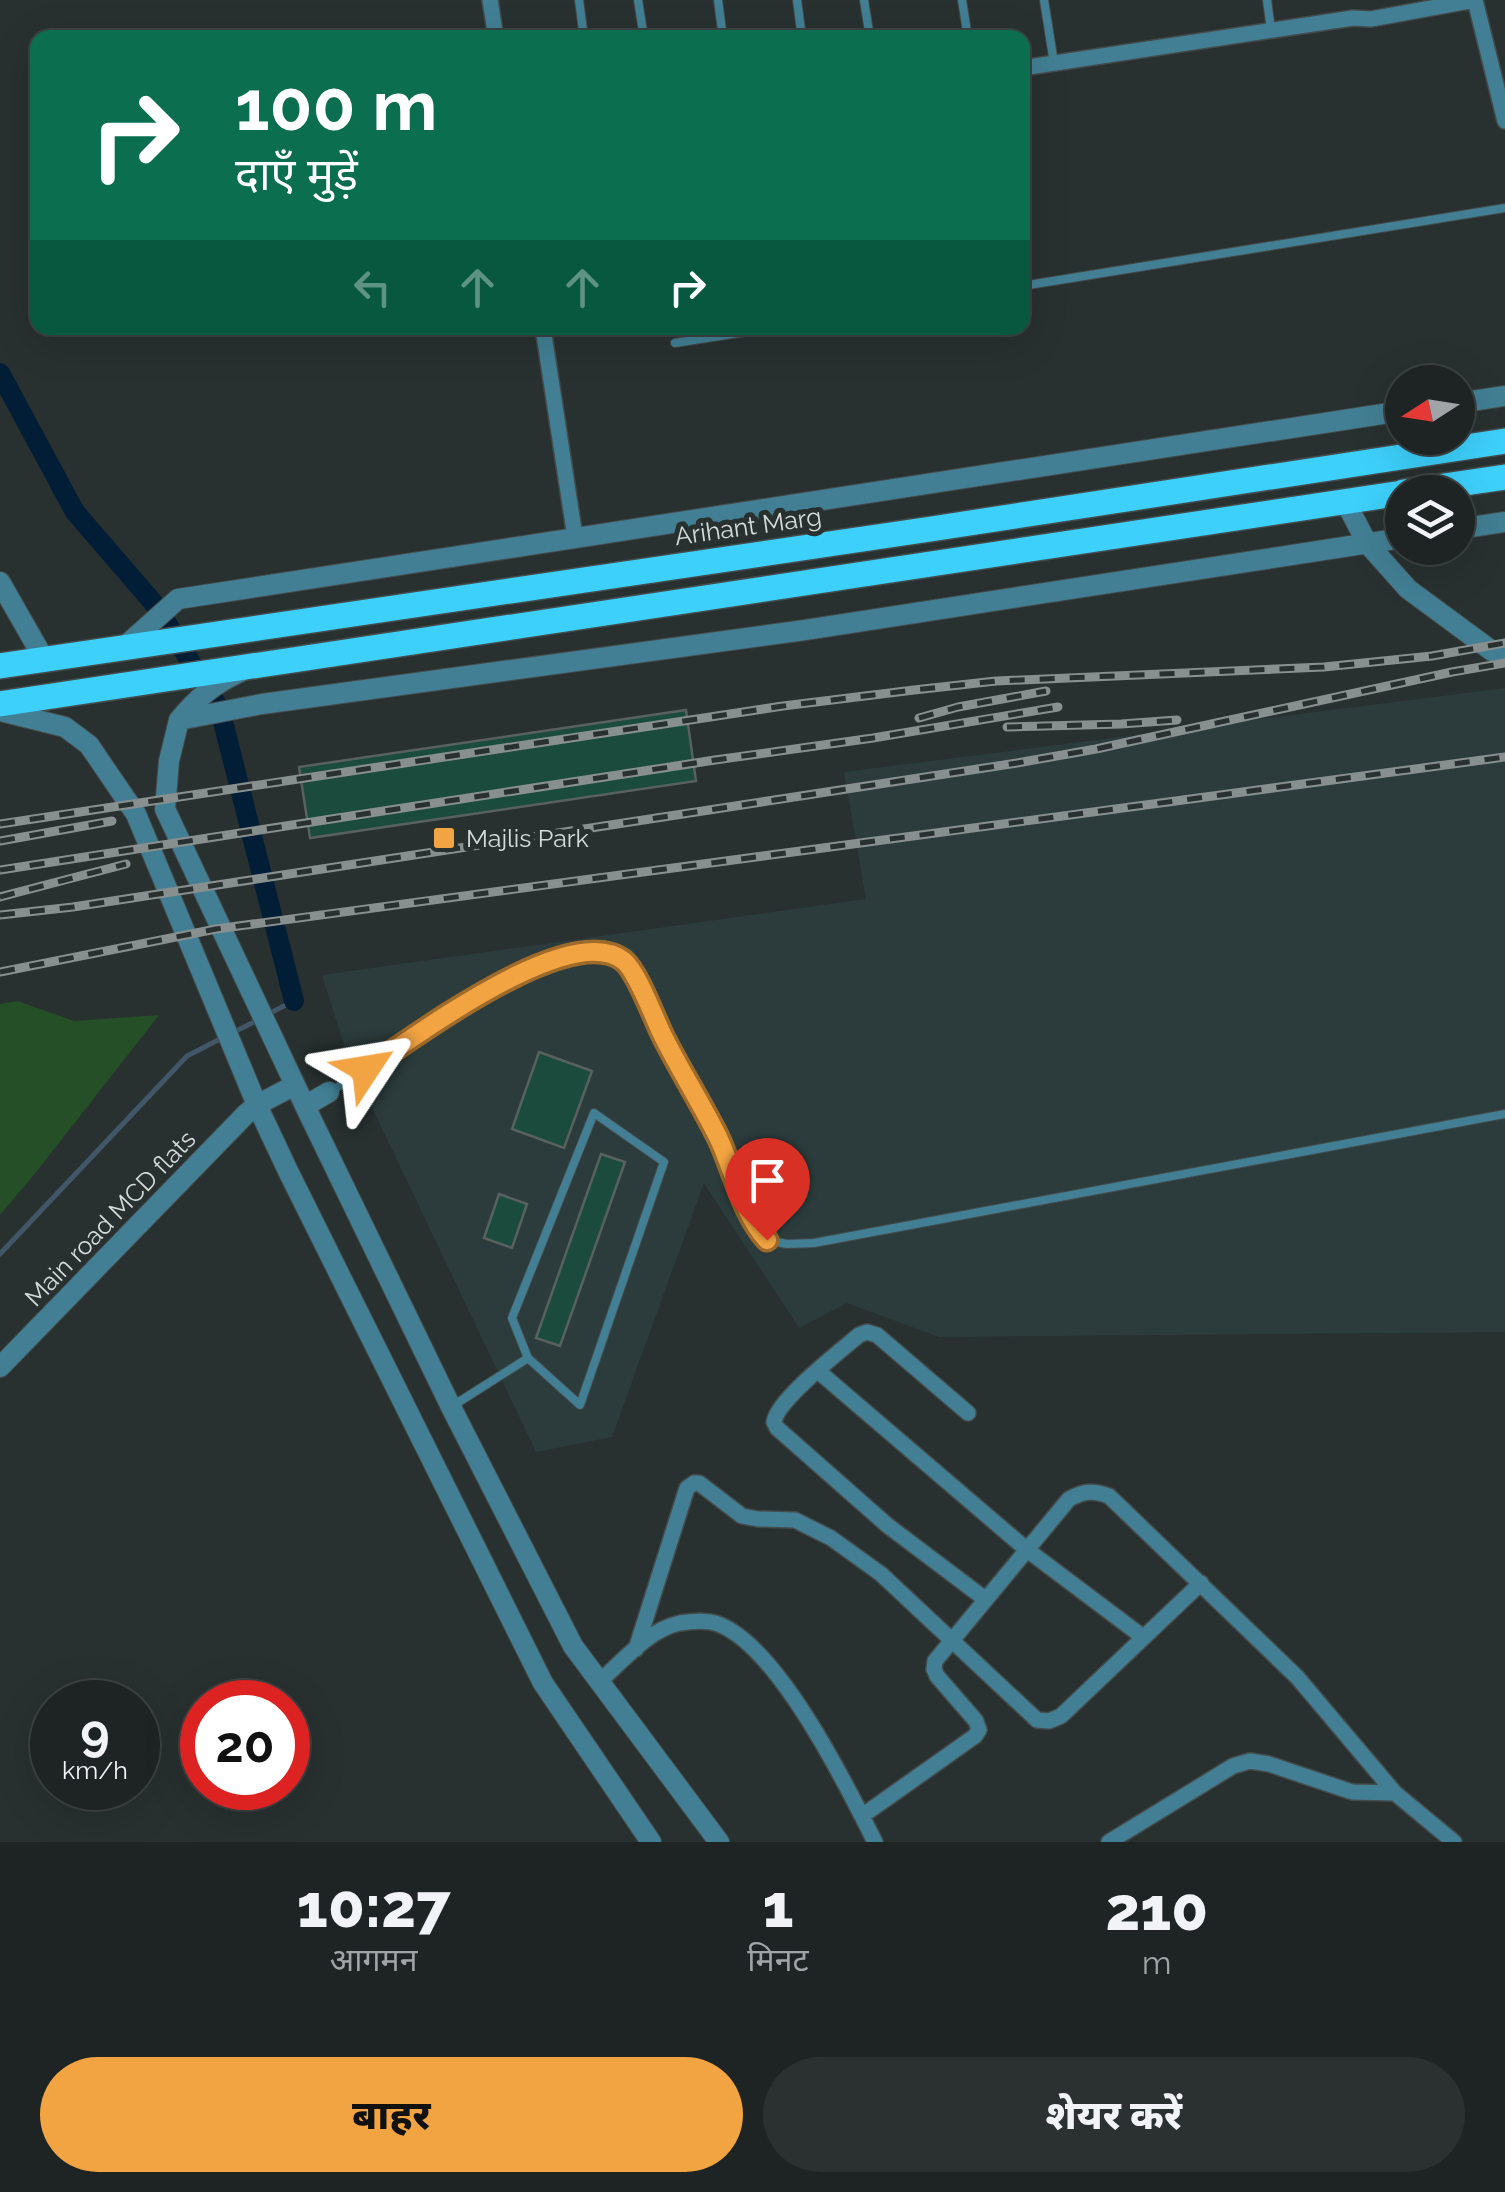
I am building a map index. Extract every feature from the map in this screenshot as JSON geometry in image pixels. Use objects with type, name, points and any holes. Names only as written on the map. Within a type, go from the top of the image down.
[{"type":"main road","name":"Arihant Marg","points":[[0,666],[1505,441]]},
{"type":"main road","points":[[1475,481],[1505,477]]},
{"type":"main road","points":[[0,708],[139,682],[1385,495]]},
{"type":"main road","points":[[880,536],[886,571]]},
{"type":"street","points":[[490,0],[495,30]]},
{"type":"street","points":[[1350,0],[1353,18]]},
{"type":"street","points":[[1030,67],[1353,18],[1371,19],[1475,0],[1505,121]]},
{"type":"street","points":[[543,335],[575,537]]},
{"type":"street","points":[[1475,400],[1505,396]]},
{"type":"street","points":[[130,645],[178,599],[1385,414]]},
{"type":"street","points":[[1345,501],[1367,544],[1408,589],[1492,651],[1505,656]]},
{"type":"street","points":[[1475,526],[1505,522]]},
{"type":"street","points":[[189,718],[236,708],[805,630],[1385,541]]},
{"type":"street","points":[[0,582],[44,660]]},
{"type":"street","points":[[244,666],[198,698],[169,761],[165,809],[450,1407],[573,1646],[719,1842]]},
{"type":"street","points":[[0,708],[64,727],[89,745],[136,814],[288,1172],[543,1683],[651,1842]]},
{"type":"street","name":"Main road MCD flats","points":[[0,1367],[257,1105],[295,1085]]},
{"type":"street","points":[[305,1106],[329,1092]]},
{"type":"street","points":[[968,1414],[877,1334],[867,1332],[777,1410],[774,1422],[875,1515],[985,1598]]},
{"type":"street","points":[[818,1371],[1026,1550],[1144,1638]]},
{"type":"street","points":[[636,1649],[688,1488],[694,1482],[742,1516],[796,1520],[831,1538],[881,1574],[1037,1720],[1049,1722],[1061,1716],[1201,1582]]},
{"type":"street","points":[[862,1816],[975,1736],[976,1721],[937,1676],[935,1660],[1069,1499],[1081,1492],[1094,1491],[1109,1496],[1201,1582],[1298,1678],[1396,1793],[1454,1842]]},
{"type":"street","points":[[599,1682],[663,1629],[697,1621],[718,1624],[745,1640],[784,1684],[816,1731],[875,1842]]},
{"type":"street","points":[[1109,1842],[1234,1766],[1250,1761],[1352,1792],[1396,1793]]},
{"type":"lane","points":[[579,0],[583,30]]},
{"type":"lane","points":[[638,0],[643,30]]},
{"type":"lane","points":[[718,0],[723,30]]},
{"type":"lane","points":[[797,0],[801,30]]},
{"type":"lane","points":[[864,0],[869,30]]},
{"type":"lane","points":[[962,0],[967,30]]},
{"type":"lane","points":[[1044,0],[1054,63]]},
{"type":"lane","points":[[1267,0],[1271,30]]},
{"type":"lane","points":[[1030,285],[1505,208]]},
{"type":"lane","points":[[675,343],[726,335]]},
{"type":"lane","points":[[329,1092],[503,981],[554,958],[596,951],[624,961],[718,1137],[754,1226],[767,1240],[787,1244],[814,1243],[1505,1114]]},
{"type":"lane","points":[[594,1113],[664,1162],[580,1405],[528,1358],[512,1318],[594,1113]]},
{"type":"lane","points":[[450,1407],[528,1358]]},
{"type":"shaded area","points":[[1505,688],[1505,1332],[939,1337],[847,1303],[799,1328],[704,1183],[612,1437],[536,1452],[348,1057],[322,975],[866,899],[844,772]]},
{"type":"green space","points":[[18,1001],[74,1021],[159,1015],[0,1215],[0,1004]]},
{"type":"building","points":[[686,710],[696,781],[310,838],[299,767]]},
{"type":"building","points":[[539,1052],[592,1071],[564,1148],[512,1129]]},
{"type":"building","points":[[601,1154],[625,1162],[560,1346],[536,1338]]},
{"type":"building","points":[[499,1194],[527,1204],[512,1248],[484,1238]]},
{"type":"waterway","points":[[0,373],[75,512],[157,607],[220,710],[294,1001]]},
{"type":"waterway","points":[[268,1014],[294,1001]]},
{"type":"waterway","points":[[232,1033],[258,1020]]},
{"type":"waterway","points":[[0,1254],[187,1056],[222,1038]]},
{"type":"railway","points":[[0,824],[783,706],[914,690],[996,681],[1324,667],[1432,656],[1505,643]]},
{"type":"railway","points":[[0,915],[1017,763],[1505,663]]},
{"type":"railway","points":[[919,718],[1046,691]]},
{"type":"railway","points":[[0,870],[1058,707]]},
{"type":"railway","points":[[1007,727],[1177,720]]},
{"type":"railway","points":[[0,972],[216,929],[1505,757]]},
{"type":"railway","points":[[0,841],[112,821]]},
{"type":"railway","points":[[0,897],[126,864]]},
{"type":"place","name":"Majlis Park","points":[[444,838]]},
{"type":"route","points":[[366,1069],[503,981],[554,958],[596,951],[624,961],[718,1137],[754,1226],[767,1240]]}]
